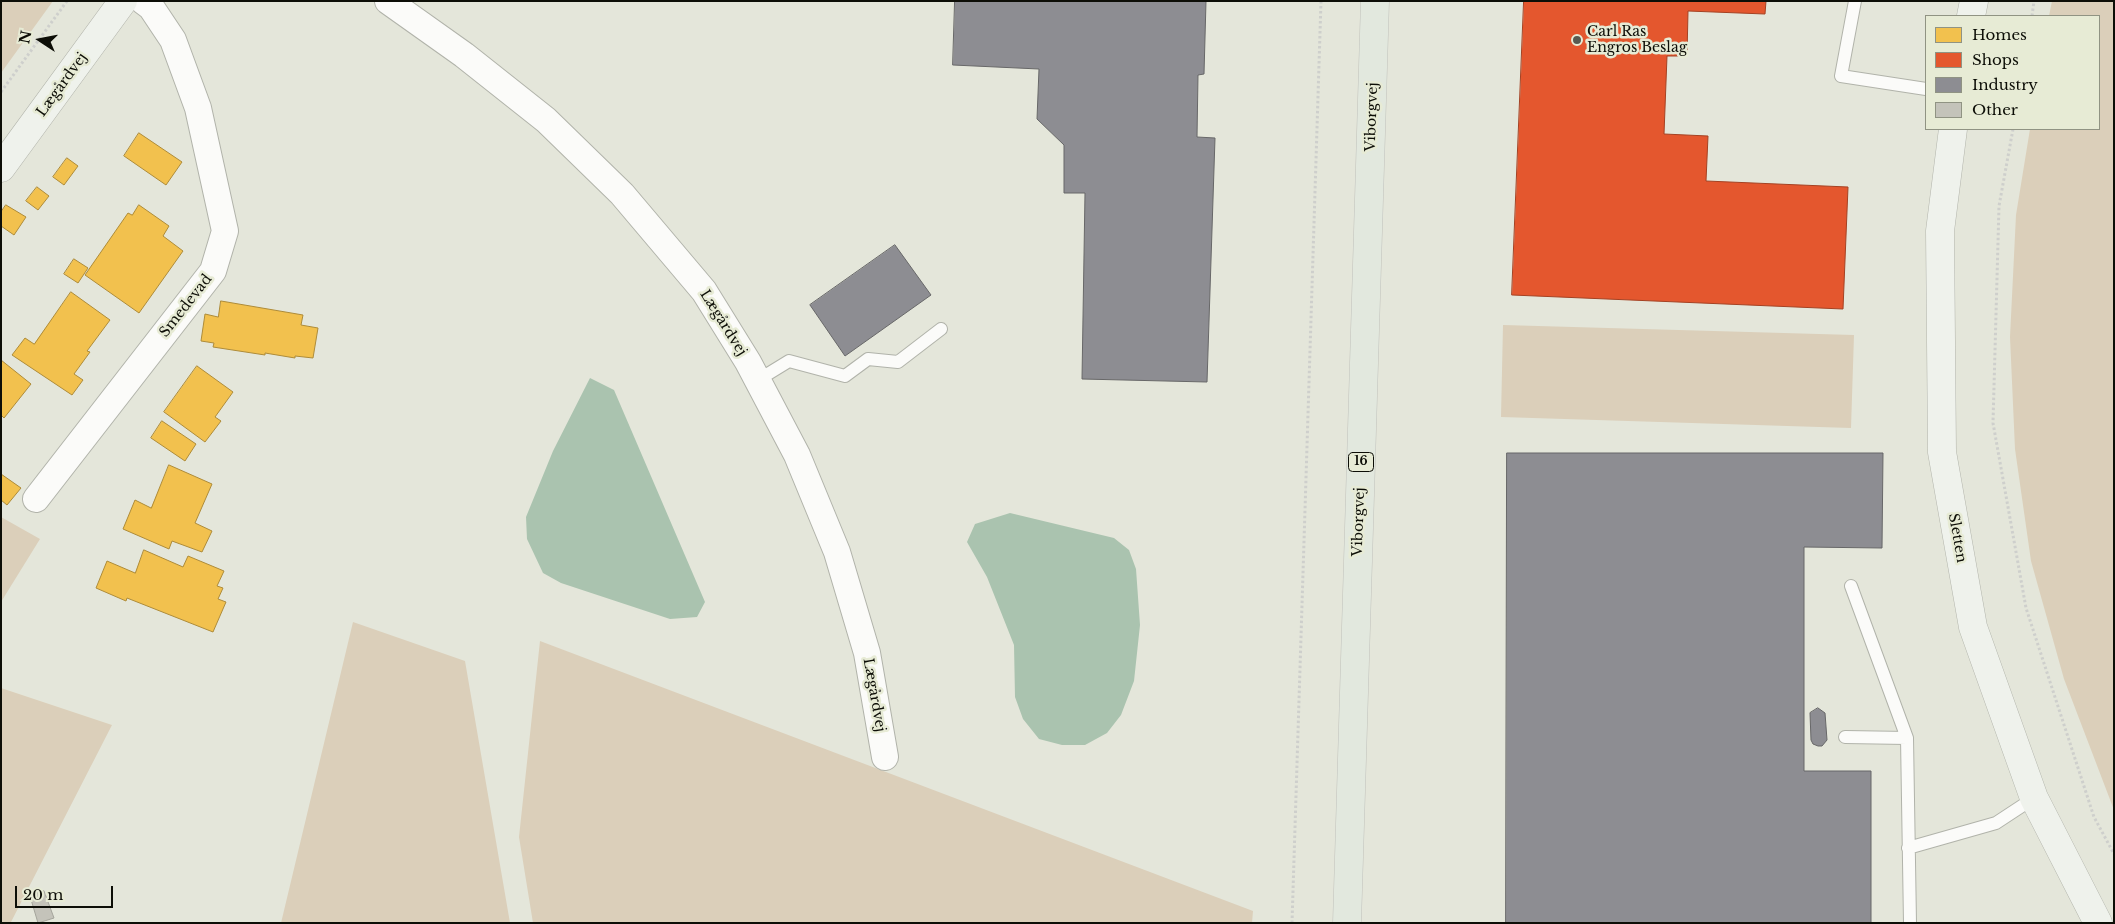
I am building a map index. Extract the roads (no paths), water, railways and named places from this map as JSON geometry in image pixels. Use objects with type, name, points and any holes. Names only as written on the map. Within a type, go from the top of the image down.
[{"type":"main road","name":"Viborgvej","points":[[1347,923],[1375,1]]},
{"type":"street","name":"Lægårdvej","points":[[1,168],[123,1]]},
{"type":"street","name":"Smedevad","points":[[36,499],[213,271],[225,231],[198,108],[173,40],[151,7],[143,1]]},
{"type":"street","name":"Lægårdvej","points":[[388,1],[464,55],[546,120],[622,194],[704,291],[758,380],[797,455],[837,552],[867,653],[885,757]]},
{"type":"street","points":[[1971,15],[1974,1]]},
{"type":"street","name":"Sletten","points":[[1953,130],[1940,231],[1942,452],[1973,627],[2034,798],[2098,923]]},
{"type":"lane","points":[[1855,1],[1841,76],[1925,89]]},
{"type":"lane","points":[[758,380],[789,361],[845,376],[868,359],[898,362],[941,329]]},
{"type":"lane","points":[[1851,586],[1907,738],[1910,923]]},
{"type":"lane","points":[[1845,737],[1907,738]]},
{"type":"lane","points":[[1908,848],[1996,823],[2034,798]]},
{"type":"place","name":"Carl Ras Engros Beslag","points":[[1577,40]]}]
